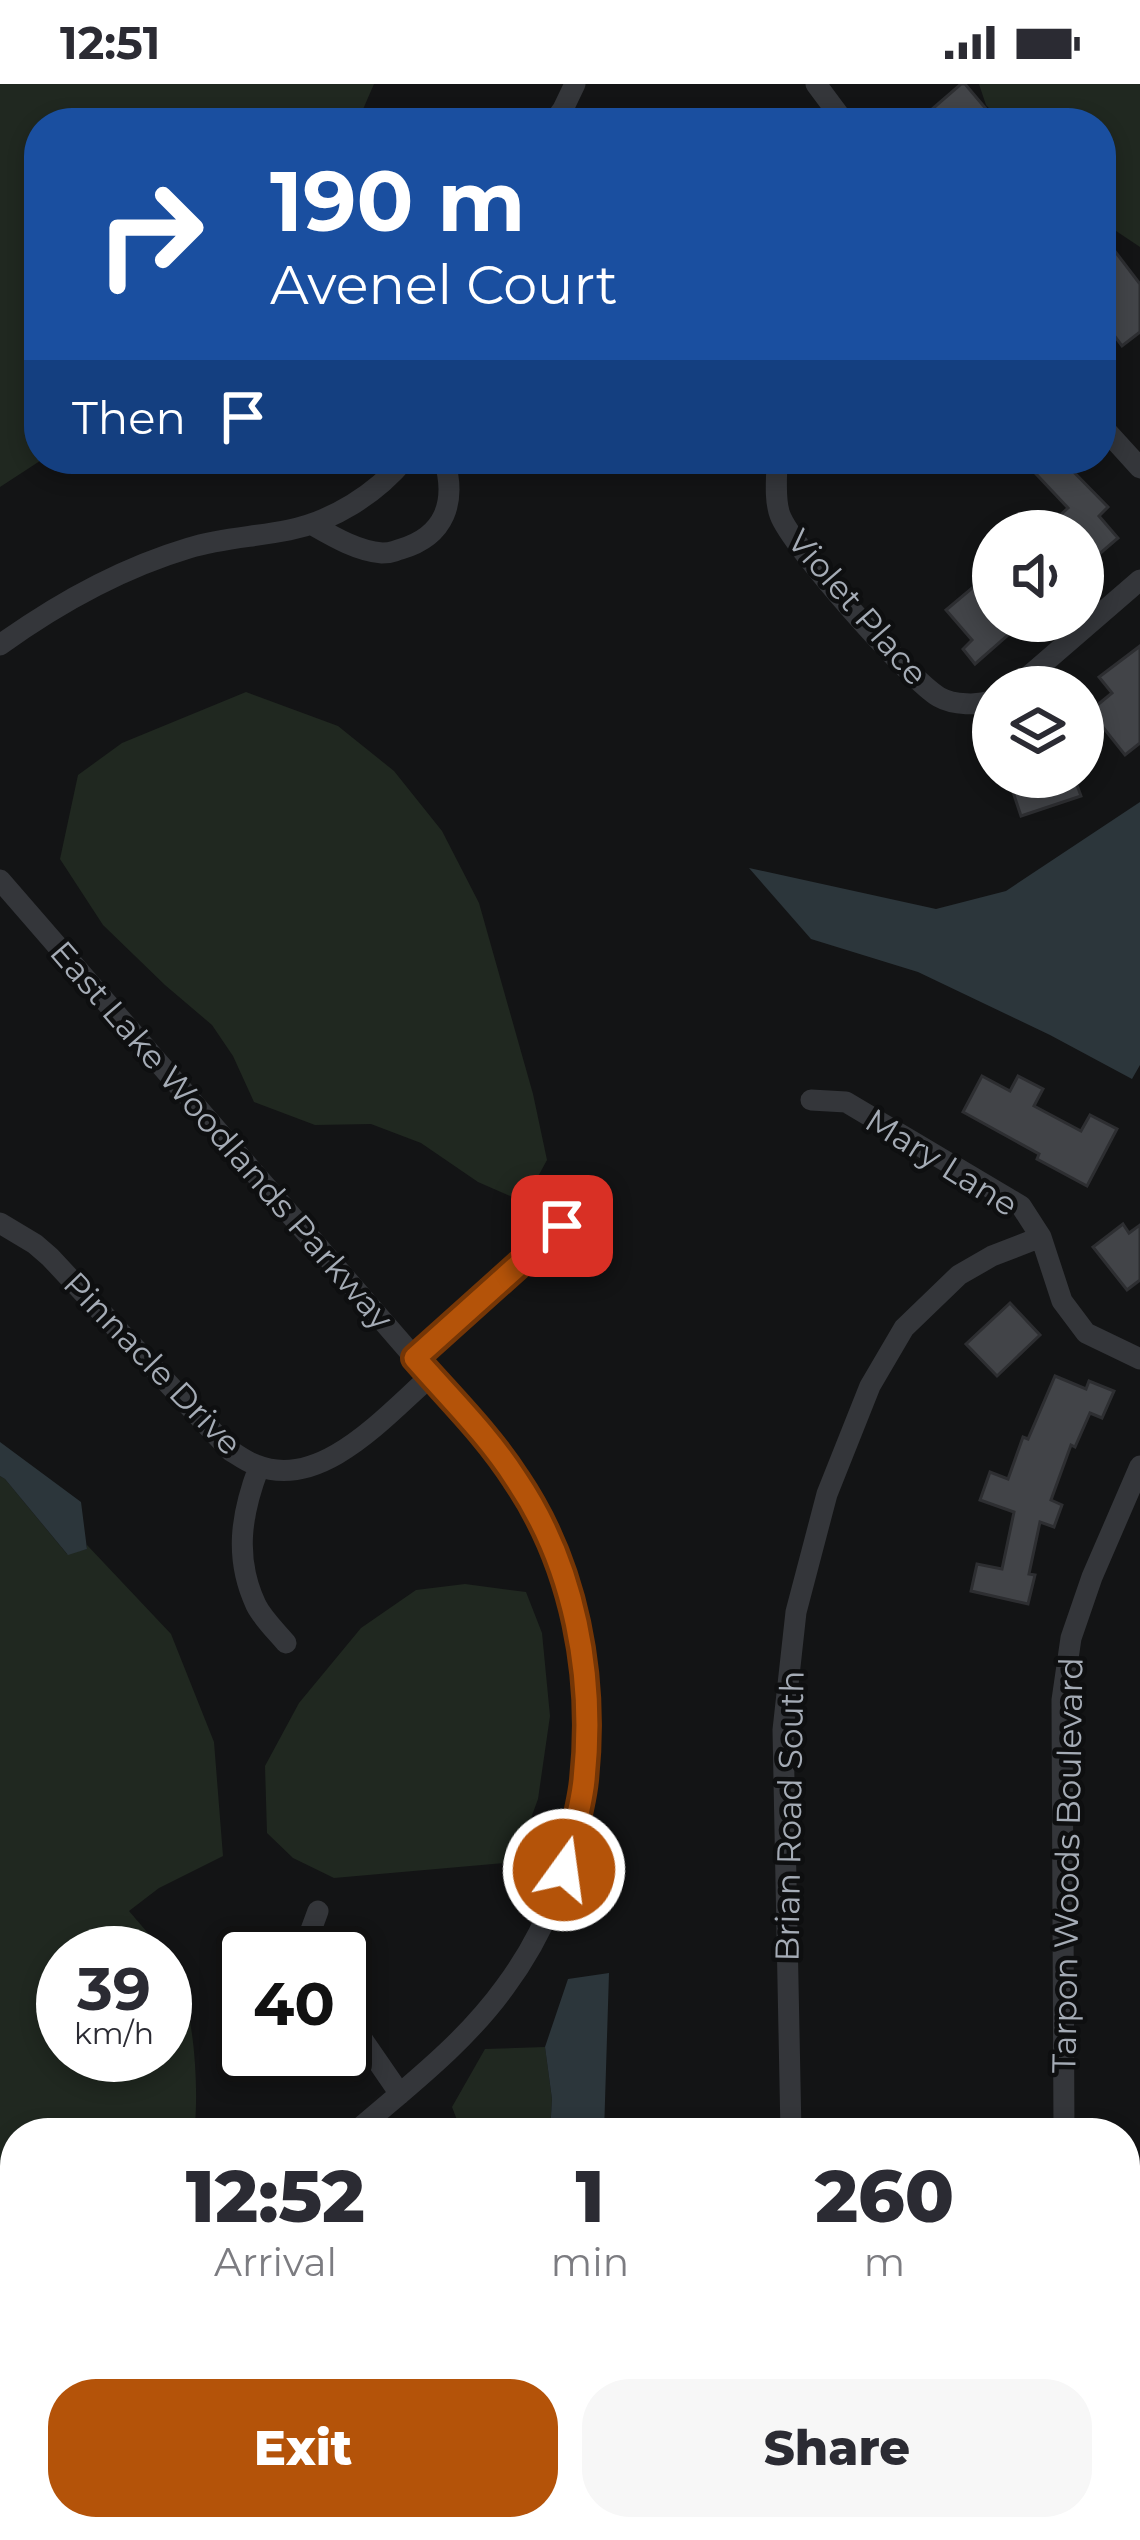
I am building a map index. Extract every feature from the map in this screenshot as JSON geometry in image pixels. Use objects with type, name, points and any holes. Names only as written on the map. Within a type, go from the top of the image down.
[{"type":"street","points":[[1116,442],[1140,468]]},
{"type":"street","points":[[0,645],[131,569],[189,548],[324,520],[392,474]]},
{"type":"street","points":[[311,524],[375,552],[388,554],[418,544],[434,532],[448,505],[447,474]]},
{"type":"street","name":"Violet Place","points":[[777,474],[778,511],[791,538],[911,675],[943,700],[972,703]]},
{"type":"street","points":[[1040,666],[1140,580]]},
{"type":"street","name":"East Lake Woodlands Parkway","points":[[0,880],[517,1479],[571,1598],[581,1644],[587,1732],[584,1782],[549,1912],[491,2006],[453,2049],[372,2118]]},
{"type":"street","name":"Mary Lane","points":[[811,1100],[846,1102],[1021,1205],[1041,1237],[1062,1301],[1086,1333],[1140,1359]]},
{"type":"street","name":"Pinnacle Drive","points":[[0,1223],[50,1256],[231,1451],[259,1467],[313,1467],[342,1453],[431,1376]]},
{"type":"street","points":[[415,1358],[562,1226]]},
{"type":"street","name":"Brian Road South","points":[[790,2118],[783,1730],[796,1612],[827,1493],[870,1386],[904,1328],[959,1275],[1041,1237]]},
{"type":"street","name":"Tarpon Woods Boulevard","points":[[1064,2118],[1062,1700],[1070,1638],[1140,1466]]},
{"type":"street","points":[[259,1467],[244,1510],[242,1559],[258,1610],[286,1643]]},
{"type":"street","points":[[312,1926],[318,1911]]},
{"type":"street","points":[[372,2053],[400,2094]]},
{"type":"shaded area","points":[[0,84],[374,84],[364,108],[24,108],[24,471],[0,487]]},
{"type":"shaded area","points":[[979,84],[1140,84],[1140,247],[1116,231],[1116,108],[986,105]]},
{"type":"shaded area","points":[[246,692],[338,726],[394,771],[442,831],[479,903],[533,1094],[547,1160],[524,1202],[478,1182],[421,1143],[371,1124],[315,1125],[254,1102],[212,1025],[103,925],[60,859],[78,775],[122,743]]},
{"type":"shaded area","points":[[1140,802],[1140,1065],[1132,1079],[918,972],[811,939],[749,868],[936,909],[1006,891]]},
{"type":"shaded area","points":[[0,1442],[81,1502],[87,1549],[68,1555],[0,1476]]},
{"type":"shaded area","points":[[0,1476],[67,1554],[87,1549],[87,1545],[171,1634],[214,1742],[223,1856],[159,1888],[129,1911],[142,1926],[36,1926],[36,2082],[192,2082],[192,2040],[195,2118],[0,2118]]},
{"type":"shaded area","points":[[465,1584],[526,1592],[542,1633],[550,1716],[538,1799],[515,1862],[334,1878],[293,1858],[267,1833],[265,1766],[299,1703],[361,1628],[416,1590]]},
{"type":"shaded area","points":[[609,1973],[604,2118],[551,2118],[545,2047],[568,1979]]},
{"type":"shaded area","points":[[545,2047],[551,2118],[456,2118],[452,2107],[485,2049]]},
{"type":"building","points":[[965,84],[985,108],[933,108]]},
{"type":"building","points":[[1116,253],[1140,284],[1140,332],[1122,346],[1116,338]]},
{"type":"building","points":[[1036,474],[1076,474],[1108,507],[1104,511],[1066,510]]},
{"type":"building","points":[[1104,522],[1118,538],[1104,550]]},
{"type":"building","points":[[972,588],[972,640],[946,610]]},
{"type":"building","points":[[972,640],[1000,642],[975,664],[963,649]]},
{"type":"building","points":[[1140,646],[1140,743],[1125,755],[1104,729],[1104,700],[1112,693],[1104,683],[1104,673]]},
{"type":"building","points":[[1015,798],[1075,798],[1021,816]]},
{"type":"building","points":[[982,1076],[1010,1091],[1018,1076],[1043,1089],[1034,1106],[1081,1131],[1090,1115],[1117,1129],[1087,1186],[963,1112]]},
{"type":"building","points":[[1123,1224],[1129,1233],[1140,1225],[1140,1280],[1127,1290],[1093,1247]]},
{"type":"building","points":[[1010,1303],[1040,1335],[997,1376],[966,1344]]},
{"type":"building","points":[[1055,1376],[1086,1389],[1089,1381],[1114,1391],[1102,1418],[1090,1413],[1075,1447],[1071,1445],[1051,1500],[1062,1505],[1054,1527],[1040,1522],[1028,1604],[971,1591],[977,1564],[1002,1569],[1014,1512],[980,1500],[990,1472],[1008,1479],[1023,1437],[1028,1439]]},
{"type":"route","points":[[562,1226],[415,1358],[517,1479],[571,1598],[581,1644],[587,1732],[584,1782],[564,1870]]}]
